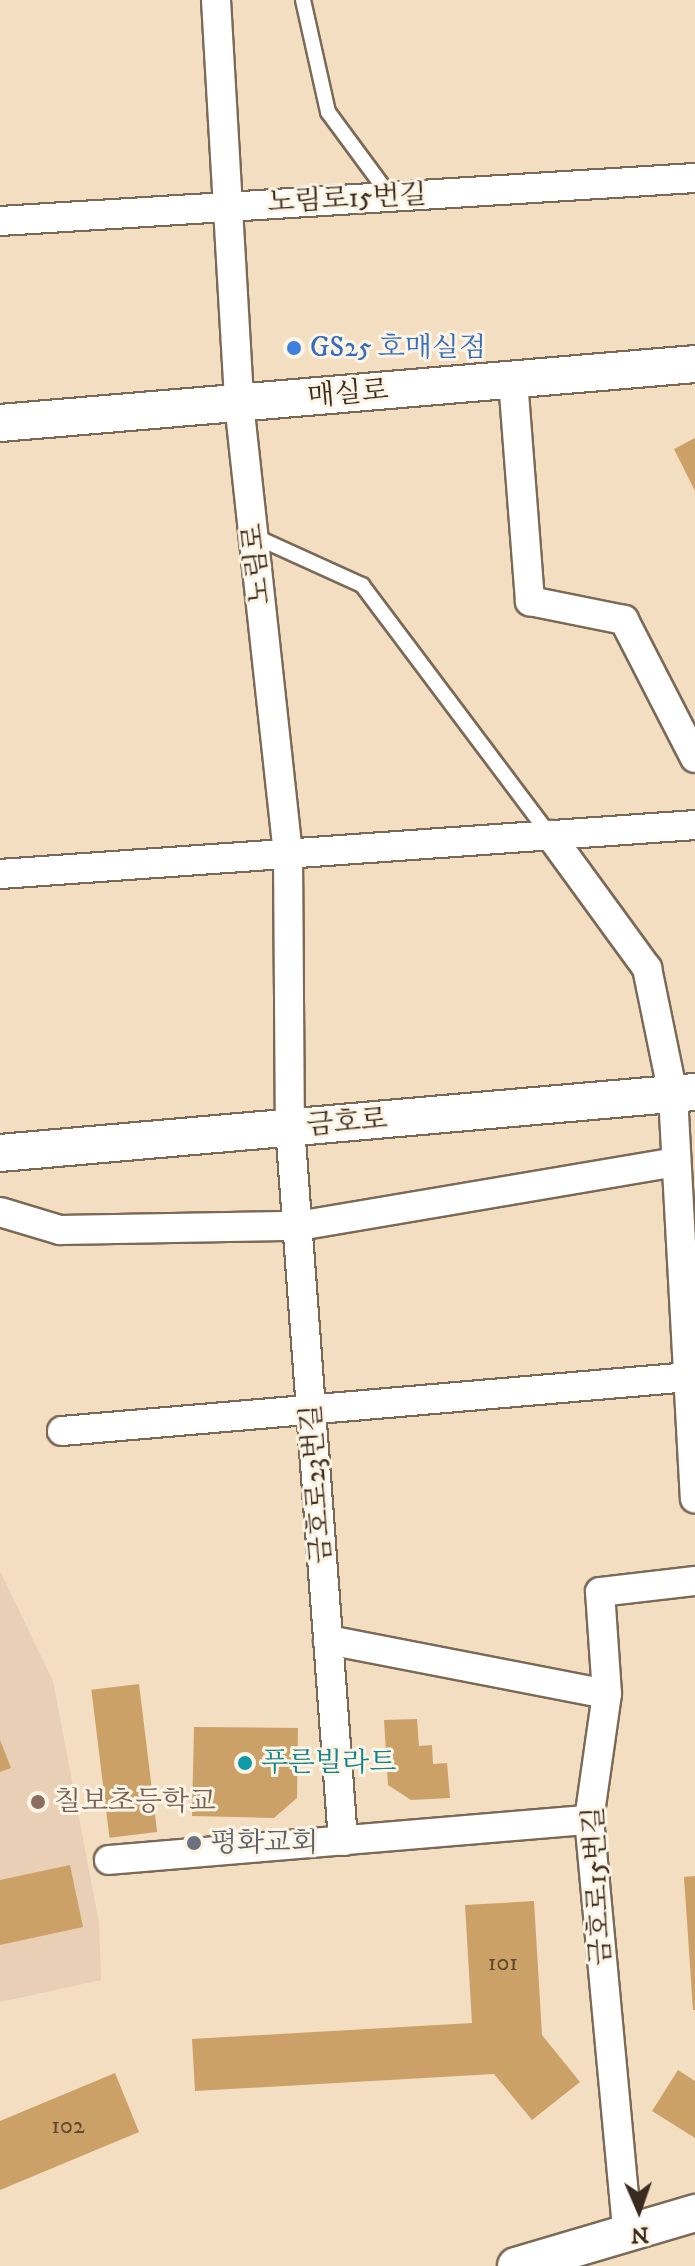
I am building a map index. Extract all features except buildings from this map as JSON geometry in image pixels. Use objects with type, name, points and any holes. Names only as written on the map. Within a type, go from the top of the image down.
[{"type":"street","name":"노림로","points":[[216,0],[239,403],[288,854],[290,1127]]},
{"type":"street","name":"노림로15번길","points":[[0,221],[695,178]]},
{"type":"street","name":"매실로","points":[[0,423],[695,364]]},
{"type":"street","points":[[513,380],[530,601],[624,620],[695,758]]},
{"type":"street","points":[[0,874],[695,825]]},
{"type":"street","points":[[550,835],[647,968],[684,1094],[676,1162],[695,1498]]},
{"type":"street","name":"금호로","points":[[0,1153],[684,1094]]},
{"type":"street","name":"금호로23번길","points":[[290,1127],[343,1841]]},
{"type":"street","points":[[0,1212],[60,1230],[298,1226],[676,1162]]},
{"type":"street","points":[[62,1431],[311,1405],[689,1377]]},
{"type":"street","name":"금호로15번길","points":[[627,2228],[589,1820],[607,1694],[600,1592],[695,1581]]},
{"type":"street","points":[[328,1640],[607,1694]]},
{"type":"street","points":[[109,1860],[589,1820]]},
{"type":"street","points":[[516,2266],[627,2228],[695,2213]]},
{"type":"lane","points":[[303,0],[328,112],[390,196]]},
{"type":"lane","points":[[254,536],[362,585],[550,835]]},
{"type":"shaded area","name":"칠보초등학교","points":[[0,1571],[53,1681],[99,1923],[101,1980],[0,2002]]},
{"type":"place","name":"GS25 호매실점","points":[[294,348]]},
{"type":"place","name":"푸른빌라트","points":[[245,1763]]},
{"type":"place","name":"칠보초등학교","points":[[38,1802]]},
{"type":"place","name":"평화교회","points":[[194,1843]]}]
